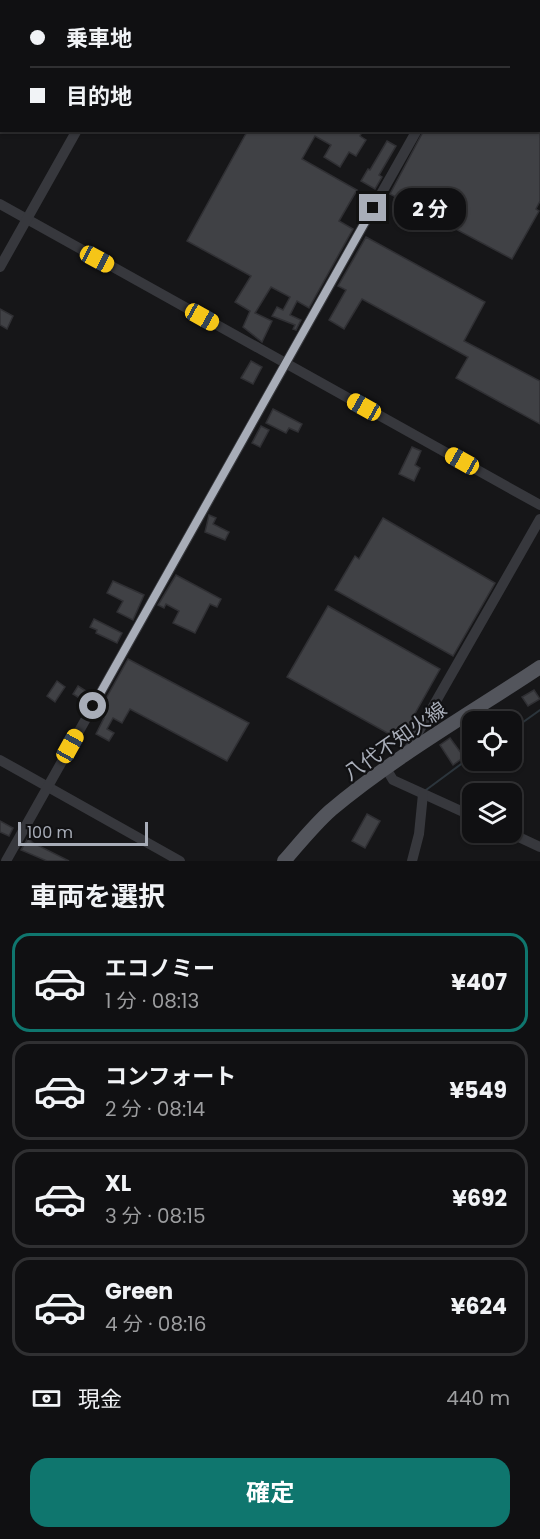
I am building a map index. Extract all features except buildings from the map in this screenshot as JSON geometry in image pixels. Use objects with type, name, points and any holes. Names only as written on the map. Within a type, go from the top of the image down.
[{"type":"main road","name":"八代不知火線","points":[[284,861],[329,812],[405,755],[540,667]]},
{"type":"street","points":[[0,267],[76,132]]},
{"type":"street","points":[[6,861],[416,132]]},
{"type":"street","points":[[0,204],[540,505]]},
{"type":"street","points":[[405,755],[540,519]]},
{"type":"street","points":[[0,760],[180,861]]},
{"type":"street","points":[[387,770],[393,780],[462,812]]},
{"type":"street","points":[[412,861],[419,834],[423,794]]},
{"type":"street","points":[[522,839],[540,847]]},
{"type":"waterway","points":[[522,723],[540,710]]},
{"type":"waterway","points":[[426,790],[462,763]]},
{"type":"route","points":[[93,706],[373,208]]}]
